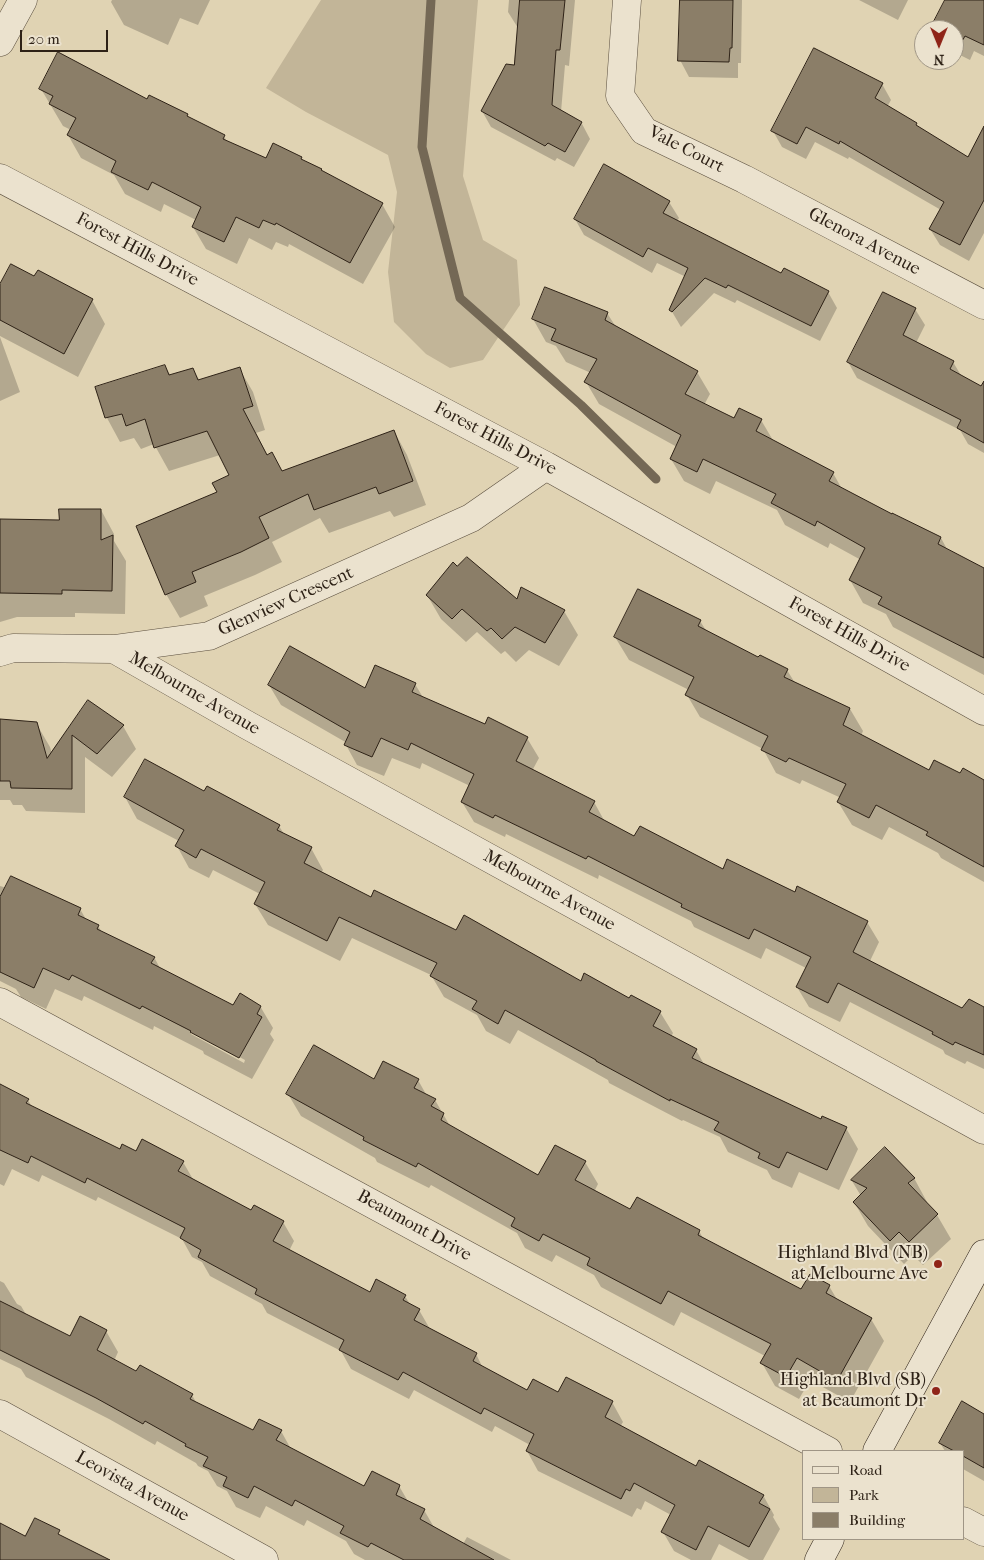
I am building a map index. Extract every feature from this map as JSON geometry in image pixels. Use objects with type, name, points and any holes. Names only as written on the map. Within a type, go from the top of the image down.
[{"type":"street","points":[[0,42],[23,0]]},
{"type":"street","name":"Vale Court","points":[[627,0],[620,96],[644,131],[744,179]]},
{"type":"street","name":"Forest Hills Drive","points":[[0,178],[546,466],[984,711]]},
{"type":"street","name":"Glenora Avenue","points":[[744,179],[984,306]]},
{"type":"street","name":"Glenview Crescent","points":[[0,652],[13,648],[114,649],[209,636],[471,518],[546,466]]},
{"type":"street","name":"Melbourne Avenue","points":[[114,649],[247,725],[984,1130]]},
{"type":"street","name":"Beaumont Drive","points":[[0,1002],[826,1450]]},
{"type":"street","points":[[878,1450],[984,1254]]},
{"type":"street","name":"Leovista Avenue","points":[[0,1414],[264,1560]]},
{"type":"street","points":[[964,1522],[984,1532]]},
{"type":"street","points":[[818,1560],[829,1540]]},
{"type":"green space","points":[[321,0],[478,0],[463,176],[483,240],[517,260],[520,305],[483,360],[450,368],[426,354],[394,322],[388,272],[397,192],[388,155],[306,112],[266,88]]},
{"type":"building","points":[[520,0],[565,0],[560,50],[556,50],[552,105],[582,122],[565,152],[548,143],[545,146],[481,111],[506,64],[514,65]]},
{"type":"building","points":[[680,0],[733,0],[732,48],[730,48],[729,62],[678,61]]},
{"type":"building","points":[[945,0],[984,0],[984,45],[965,36],[964,38],[964,20],[935,20]]},
{"type":"building","points":[[814,48],[883,83],[875,98],[968,157],[984,126],[984,200],[960,245],[929,229],[944,202],[840,141],[839,144],[806,127],[797,144],[771,131]]},
{"type":"building","points":[[58,52],[147,99],[149,95],[188,114],[187,116],[225,135],[223,139],[266,158],[273,143],[302,157],[301,159],[383,203],[350,263],[276,223],[275,225],[263,220],[259,228],[236,217],[224,242],[192,227],[201,207],[152,182],[148,190],[111,172],[116,161],[67,135],[76,118],[49,104],[53,96],[39,89]]},
{"type":"building","points":[[604,164],[670,201],[663,213],[781,273],[784,268],[829,291],[811,326],[728,285],[726,288],[705,278],[672,312],[669,310],[688,268],[648,248],[643,257],[574,219]]},
{"type":"building","points":[[11,264],[34,276],[38,270],[93,299],[64,354],[0,320],[0,284]]},
{"type":"building","points":[[545,287],[608,312],[605,320],[698,371],[685,394],[734,418],[739,408],[762,419],[756,431],[834,472],[829,481],[941,537],[938,544],[984,568],[984,658],[878,604],[882,597],[849,580],[865,548],[817,521],[815,526],[771,503],[776,494],[703,459],[697,472],[670,459],[681,435],[584,382],[597,359],[551,340],[556,329],[532,319]]},
{"type":"building","points":[[883,292],[916,308],[903,335],[954,361],[950,369],[981,386],[984,381],[984,443],[957,428],[961,420],[847,362]]},
{"type":"building","points":[[165,365],[169,375],[193,368],[198,380],[240,367],[253,406],[243,409],[267,455],[272,452],[282,471],[394,430],[413,481],[379,494],[376,487],[314,510],[308,494],[259,517],[269,538],[192,572],[196,582],[165,595],[136,526],[217,492],[212,483],[229,475],[207,431],[154,448],[145,419],[126,426],[122,414],[105,418],[95,387]]},
{"type":"building","points":[[59,509],[101,509],[101,540],[113,535],[112,591],[62,590],[62,594],[0,593],[0,519],[59,520]]},
{"type":"building","points":[[467,557],[517,599],[521,587],[565,610],[545,643],[515,627],[502,639],[491,628],[487,631],[462,609],[452,619],[426,595],[453,562],[457,566]]},
{"type":"building","points":[[638,589],[701,620],[698,626],[758,657],[760,655],[788,669],[784,677],[850,708],[843,725],[929,770],[934,760],[960,773],[963,768],[984,780],[984,867],[926,835],[928,832],[876,805],[869,818],[837,802],[846,784],[789,758],[786,762],[761,750],[768,736],[685,695],[694,677],[614,637]]},
{"type":"building","points":[[290,646],[365,688],[375,665],[416,683],[412,692],[485,724],[488,717],[528,737],[516,761],[595,801],[589,812],[634,836],[640,826],[723,869],[727,859],[795,892],[797,886],[868,921],[853,952],[962,1008],[969,999],[984,1007],[984,1055],[955,1042],[953,1045],[932,1034],[933,1032],[838,983],[828,1003],[796,987],[811,957],[754,929],[749,939],[681,907],[682,904],[588,856],[586,859],[495,815],[493,818],[461,802],[474,774],[411,743],[408,750],[381,738],[372,757],[344,745],[350,732],[268,685]]},
{"type":"building","points":[[88,700],[124,725],[97,754],[72,735],[72,789],[11,788],[10,781],[0,781],[0,719],[37,722],[47,758]]},
{"type":"building","points":[[145,759],[204,791],[207,786],[280,825],[277,830],[312,847],[304,863],[371,897],[374,890],[456,930],[464,915],[581,981],[584,973],[629,998],[631,995],[661,1011],[653,1026],[697,1049],[692,1058],[821,1119],[822,1116],[847,1127],[827,1170],[787,1152],[779,1168],[758,1158],[760,1153],[714,1130],[719,1122],[670,1099],[670,1101],[505,1010],[498,1024],[472,1009],[477,1001],[430,976],[437,963],[339,917],[327,941],[254,904],[265,882],[201,849],[196,858],[175,846],[184,830],[124,797]]},
{"type":"building","points":[[11,876],[81,908],[78,915],[99,925],[97,929],[155,957],[151,963],[233,1005],[240,993],[261,1006],[257,1014],[262,1017],[239,1058],[142,1006],[140,1009],[72,975],[69,980],[43,968],[34,988],[0,972],[0,897]]},
{"type":"building","points":[[314,1045],[374,1079],[383,1061],[419,1079],[414,1088],[436,1099],[431,1106],[444,1113],[441,1120],[538,1175],[555,1145],[586,1161],[575,1180],[630,1209],[637,1197],[700,1230],[698,1235],[801,1289],[810,1274],[830,1285],[826,1293],[872,1318],[837,1381],[797,1358],[786,1377],[760,1363],[771,1344],[668,1291],[661,1304],[587,1265],[590,1258],[543,1234],[539,1241],[511,1226],[515,1218],[418,1163],[416,1167],[363,1140],[364,1137],[286,1094]]},
{"type":"building","points":[[0,1084],[29,1099],[26,1103],[120,1149],[122,1144],[136,1151],[142,1139],[184,1161],[178,1171],[251,1210],[254,1205],[284,1221],[273,1241],[370,1292],[376,1279],[406,1295],[403,1300],[420,1309],[414,1320],[477,1353],[473,1361],[527,1390],[533,1379],[558,1392],[566,1377],[613,1401],[605,1417],[696,1466],[699,1460],[764,1495],[759,1503],[770,1509],[749,1547],[708,1526],[696,1550],[661,1532],[675,1505],[634,1483],[630,1491],[626,1489],[621,1499],[526,1451],[534,1434],[484,1408],[481,1414],[403,1372],[398,1380],[339,1350],[344,1340],[255,1294],[257,1289],[198,1257],[201,1250],[180,1238],[185,1228],[87,1178],[85,1183],[31,1156],[28,1163],[0,1150]]},
{"type":"building","points":[[885,1147],[915,1178],[908,1183],[938,1214],[909,1242],[899,1232],[890,1241],[853,1202],[867,1188],[851,1180]]},
{"type":"building","points":[[0,1301],[70,1336],[80,1316],[107,1330],[97,1350],[136,1371],[140,1365],[193,1394],[190,1399],[253,1430],[259,1419],[282,1430],[276,1440],[364,1486],[372,1471],[400,1485],[396,1495],[425,1509],[420,1519],[494,1560],[404,1560],[371,1543],[368,1547],[340,1533],[344,1526],[295,1500],[292,1506],[254,1486],[248,1498],[223,1486],[227,1477],[203,1466],[208,1457],[185,1446],[186,1444],[145,1421],[143,1424],[0,1350]]},
{"type":"building","points":[[962,1401],[984,1414],[984,1468],[964,1457],[964,1450],[952,1450],[939,1443]]},
{"type":"building","points":[[35,1518],[60,1530],[58,1534],[110,1560],[0,1560],[0,1523],[25,1536]]},
{"type":"waterway","points":[[431,0],[422,147],[460,298],[581,405],[656,479]]},
{"type":"place","name":"Highland Blvd (NB) at Melbourne Ave","points":[[938,1264]]},
{"type":"place","name":"Highland Blvd (SB) at Beaumont Dr","points":[[936,1391]]}]
